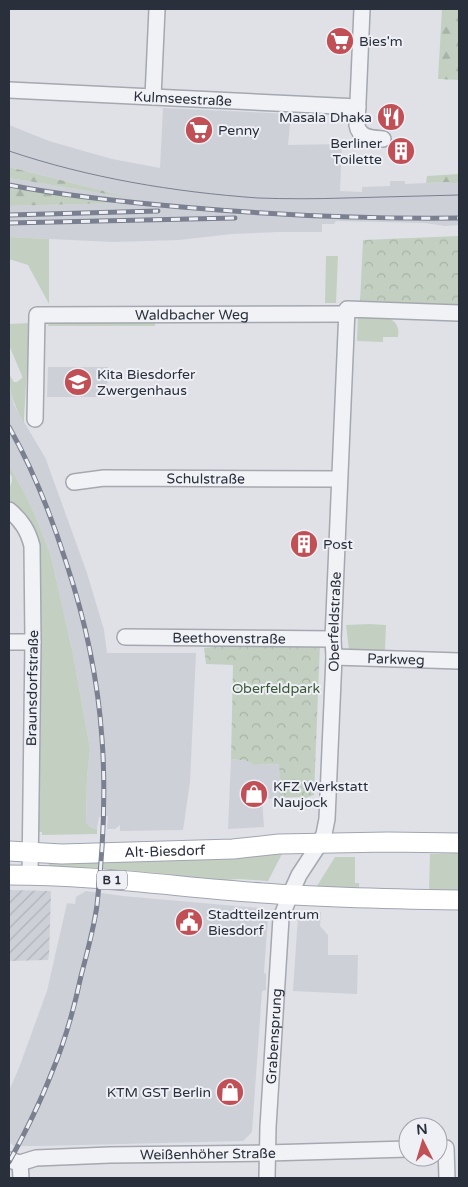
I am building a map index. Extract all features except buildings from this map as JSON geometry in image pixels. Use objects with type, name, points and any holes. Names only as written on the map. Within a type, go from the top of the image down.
[{"type":"main road","name":"Alt-Biesdorf","points":[[9,851],[62,854],[233,849],[279,844],[459,842]]},
{"type":"main road","name":"B 1","points":[[9,875],[74,876],[290,895],[459,900]]},
{"type":"street","points":[[153,97],[157,9]]},
{"type":"street","points":[[362,9],[357,125],[358,130],[364,136],[384,139]]},
{"type":"street","name":"Kulmseestraße","points":[[9,90],[358,107]]},
{"type":"street","name":"Waldbacher Weg","points":[[35,418],[37,315],[347,311],[459,313]]},
{"type":"street","name":"Oberfeldstraße","points":[[320,843],[327,819],[334,657],[332,639],[347,311]]},
{"type":"street","name":"Schulstraße","points":[[74,482],[95,478],[339,478]]},
{"type":"street","name":"Braunsdorfstraße","points":[[9,510],[25,527],[32,546],[33,642],[30,875]]},
{"type":"street","name":"Beethovenstraße","points":[[125,638],[332,639]]},
{"type":"street","points":[[9,642],[33,642]]},
{"type":"street","name":"Parkweg","points":[[334,657],[459,661]]},
{"type":"street","points":[[290,895],[299,875],[320,843]]},
{"type":"street","name":"Grabensprung","points":[[266,1178],[282,918],[290,895]]},
{"type":"street","name":"Weißenhöher Straße","points":[[16,1167],[36,1158],[398,1149]]},
{"type":"shaded area","points":[[163,108],[291,114],[288,145],[342,144],[340,191],[362,192],[362,187],[390,186],[390,181],[405,181],[405,184],[459,183],[459,225],[336,221],[334,224],[322,224],[322,232],[232,234],[179,240],[113,242],[9,237],[9,206],[109,203],[9,188],[9,178],[124,196],[9,167],[9,125],[49,141],[112,159],[160,168]]},
{"type":"shaded area","name":"Kita Biesdorfer Zwergenhaus","points":[[48,367],[108,367],[107,397],[47,397]]},
{"type":"shaded area","points":[[9,384],[14,405],[46,459],[87,573],[104,630],[107,653],[196,653],[190,782],[183,830],[120,831],[120,825],[115,829],[107,829],[108,816],[99,817],[97,829],[92,828],[86,823],[90,749],[73,654],[51,556],[34,513],[9,466]]},
{"type":"shaded area","name":"KFZ Werkstatt Naujock","points":[[231,759],[247,761],[254,765],[280,764],[281,791],[279,791],[279,798],[262,799],[264,827],[228,829]]},
{"type":"shaded area","points":[[9,890],[51,891],[48,960],[9,961]]},
{"type":"shaded area","points":[[86,891],[259,908],[268,917],[264,973],[266,974],[266,990],[262,991],[252,1132],[243,1141],[40,1146],[14,1146],[9,1142],[9,1091],[47,991],[67,903],[75,904],[76,897]]},
{"type":"shaded area","points":[[304,911],[321,912],[320,926],[328,935],[328,955],[358,955],[357,994],[293,991],[298,916]]},
{"type":"green space","points":[[442,9],[459,9],[459,80],[438,79]]},
{"type":"green space","points":[[9,167],[132,198],[9,178]]},
{"type":"green space","points":[[459,174],[459,183],[426,183],[427,176]]},
{"type":"green space","points":[[9,188],[113,203],[9,206]]},
{"type":"green space","points":[[459,236],[459,308],[360,303],[363,240]]},
{"type":"green space","points":[[9,237],[49,239],[49,304],[28,265],[9,259]]},
{"type":"green space","points":[[326,256],[338,256],[336,303],[325,303]]},
{"type":"green space","points":[[358,315],[381,316],[392,320],[398,329],[398,337],[383,337],[383,342],[357,341]]},
{"type":"green space","points":[[154,319],[155,326],[48,326],[50,321]]},
{"type":"green space","points":[[30,323],[24,423],[11,394],[9,374],[14,382],[17,382],[22,376],[9,345],[9,324]]},
{"type":"green space","points":[[9,466],[34,513],[51,556],[73,654],[90,749],[86,823],[92,828],[97,829],[97,834],[42,835],[42,832],[36,832],[39,555],[9,504],[9,490],[12,477],[9,472]]},
{"type":"green space","points":[[346,625],[386,625],[385,651],[349,650]]},
{"type":"green space","name":"Oberfeldpark","points":[[320,644],[314,795],[300,800],[299,797],[279,798],[279,791],[281,790],[279,764],[254,765],[247,761],[231,759],[233,665],[206,664],[204,648],[230,645]]},
{"type":"green space","points":[[283,852],[268,881],[238,879],[211,881],[51,869],[47,861]]},
{"type":"green space","points":[[459,853],[459,893],[415,890],[429,890],[430,854]]},
{"type":"green space","points":[[335,857],[355,857],[355,883],[359,883],[359,889],[317,890],[317,886]]},
{"type":"tram line","points":[[9,151],[39,161],[101,176],[195,192],[258,198],[302,199],[459,195]]},
{"type":"railway","points":[[9,185],[95,198],[217,210],[355,217],[459,218]]},
{"type":"railway","points":[[9,215],[158,211]]},
{"type":"railway","points":[[9,223],[235,218]]},
{"type":"railway","points":[[9,427],[34,476],[48,510],[73,584],[85,627],[100,717],[104,801],[97,905],[72,1013],[61,1049],[47,1084],[9,1162]]},
{"type":"place","name":"Bies'm","points":[[340,41]]},
{"type":"place","name":"Masala Dhaka","points":[[391,117]]},
{"type":"place","name":"Penny","points":[[199,130]]},
{"type":"place","name":"Berliner Toilette","points":[[401,151]]},
{"type":"place","name":"Kita Biesdorfer Zwergenhaus","points":[[78,382]]},
{"type":"place","name":"Post","points":[[304,544]]},
{"type":"place","name":"KFZ Werkstatt Naujock","points":[[254,794]]},
{"type":"place","name":"Stadtteilzentrum Biesdorf","points":[[189,922]]},
{"type":"place","name":"KTM GST Berlin","points":[[230,1092]]}]
